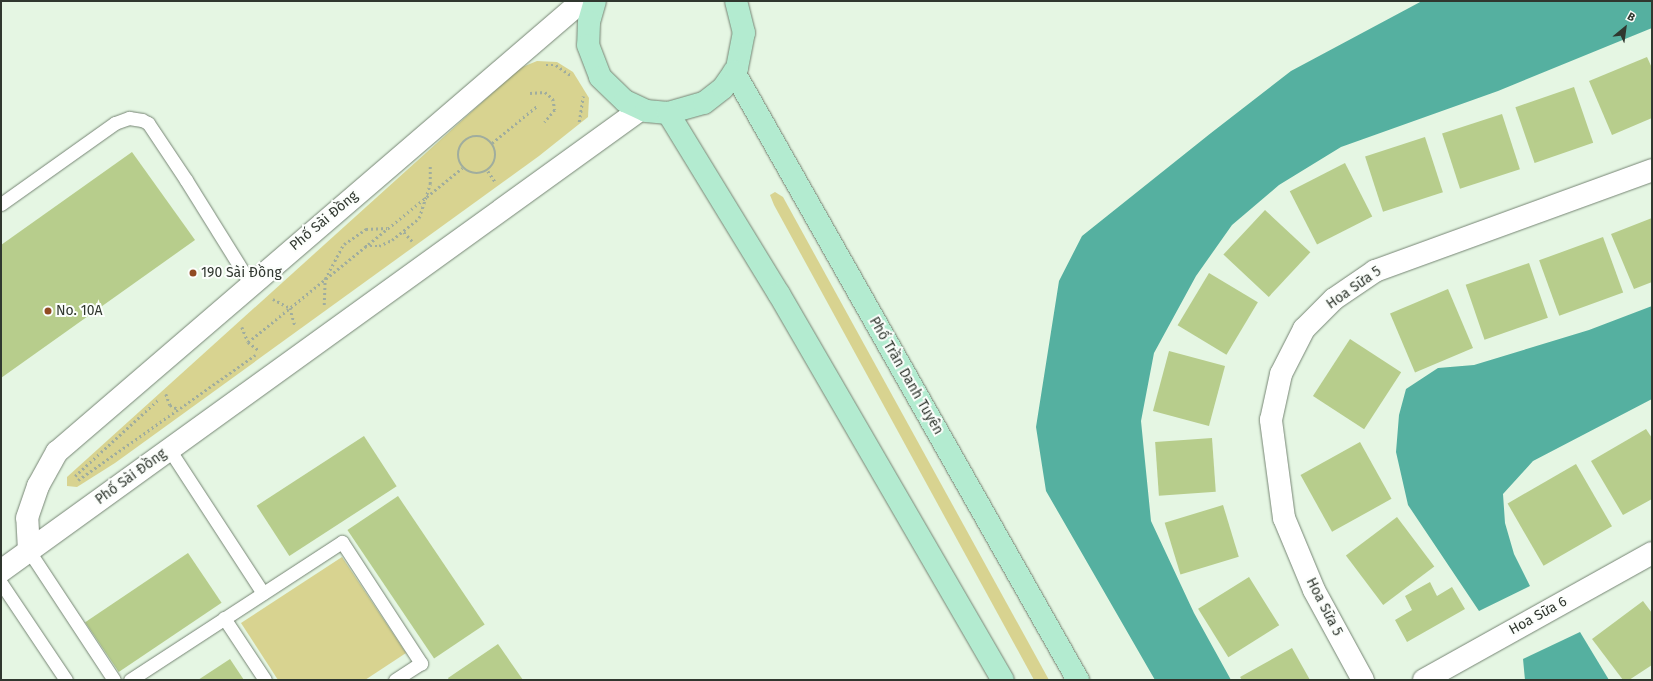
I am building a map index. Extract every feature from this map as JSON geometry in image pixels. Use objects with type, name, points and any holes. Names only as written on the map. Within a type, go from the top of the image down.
[{"type":"main road","points":[[596,1],[588,34],[595,67],[616,94],[641,109],[668,113],[704,103],[723,88],[734,72],[741,56],[744,33],[736,1]]},
{"type":"main road","name":"Phố Trần Danh Tuyên","points":[[734,72],[1078,680]]},
{"type":"main road","points":[[668,113],[779,294],[1003,680]]},
{"type":"street","name":"Phố Sài Đồng","points":[[29,551],[27,518],[38,486],[57,452],[250,283],[582,1]]},
{"type":"street","name":"Phố Sài Đồng","points":[[1,571],[641,109]]},
{"type":"street","name":"Hoa Sữa 5","points":[[1363,680],[1314,590],[1284,518],[1271,420],[1281,374],[1304,329],[1334,299],[1374,271],[1427,249],[1481,233],[1652,170]]},
{"type":"street","name":"Hoa Sữa 6","points":[[1424,680],[1652,553]]},
{"type":"lane","points":[[1,204],[114,123],[129,118],[142,120],[148,123],[186,180],[250,283]]},
{"type":"lane","points":[[169,449],[263,593]]},
{"type":"lane","points":[[130,680],[342,542],[421,664],[395,680]]},
{"type":"lane","points":[[29,551],[114,680]]},
{"type":"lane","points":[[1,583],[66,680]]},
{"type":"lane","points":[[224,618],[265,680]]},
{"type":"path","points":[[544,65],[556,65],[575,80]]},
{"type":"path","points":[[530,93],[545,92],[553,99],[555,110],[545,122]]},
{"type":"path","points":[[576,125],[581,119],[584,100],[582,93]]},
{"type":"path","points":[[492,143],[537,106]]},
{"type":"path","points":[[479,136],[492,143],[496,158],[488,171],[473,174],[462,168],[458,155],[467,139],[479,136]]},
{"type":"path","points":[[365,246],[385,244],[404,232],[419,218],[428,196],[431,179],[429,160]]},
{"type":"path","points":[[248,342],[462,168]]},
{"type":"path","points":[[488,171],[496,183]]},
{"type":"path","points":[[490,187],[502,179]]},
{"type":"path","points":[[324,306],[325,279],[334,258],[348,240],[371,227],[388,228]]},
{"type":"path","points":[[404,232],[413,242]]},
{"type":"path","points":[[407,247],[419,238]]},
{"type":"path","points":[[276,293],[271,298],[290,308],[295,326]]},
{"type":"path","points":[[318,310],[330,301]]},
{"type":"path","points":[[289,330],[301,322]]},
{"type":"path","points":[[236,330],[242,325],[248,342],[260,351]]},
{"type":"path","points":[[78,480],[266,347]]},
{"type":"path","points":[[75,476],[172,388]]},
{"type":"path","points":[[166,394],[170,405],[178,410]]},
{"type":"shaded area","points":[[537,61],[557,62],[573,72],[589,98],[588,117],[539,156],[115,463],[77,487],[67,486],[67,477],[520,68]]},
{"type":"shaded area","points":[[775,192],[783,197],[1049,680],[1034,680],[774,205],[770,195]]},
{"type":"shaded area","points":[[342,557],[406,653],[365,680],[278,680],[241,623]]},
{"type":"water","points":[[1422,1],[1652,1],[1652,28],[1498,91],[1341,147],[1279,185],[1232,225],[1196,276],[1154,353],[1141,421],[1151,521],[1194,613],[1231,680],[1155,680],[1046,491],[1036,427],[1059,281],[1082,236],[1291,71]]},
{"type":"water","points":[[1652,306],[1652,399],[1533,461],[1503,494],[1505,523],[1514,554],[1530,586],[1479,611],[1408,505],[1396,452],[1399,415],[1406,389],[1438,368],[1474,365],[1589,330]]},
{"type":"water","points":[[1580,632],[1609,680],[1525,680],[1523,659]]},
{"type":"building","points":[[1647,57],[1652,68],[1652,118],[1612,135],[1589,81]]},
{"type":"building","points":[[1574,87],[1593,143],[1535,163],[1515,107]]},
{"type":"building","points":[[1502,114],[1520,169],[1460,189],[1442,133]]},
{"type":"building","points":[[1425,137],[1443,192],[1383,212],[1365,156]]},
{"type":"building","name":"No. 10A","points":[[132,152],[195,240],[1,378],[1,245]]},
{"type":"building","points":[[1345,163],[1372,216],[1317,245],[1290,191]]},
{"type":"building","points":[[1265,210],[1310,252],[1269,297],[1223,255]]},
{"type":"building","points":[[1652,218],[1652,282],[1634,289],[1611,234]]},
{"type":"building","points":[[1603,237],[1623,292],[1559,316],[1539,260]]},
{"type":"building","points":[[1529,263],[1548,318],[1485,340],[1466,285]]},
{"type":"building","points":[[1209,273],[1258,302],[1226,355],[1178,325]]},
{"type":"building","points":[[1448,289],[1473,348],[1415,373],[1390,314]]},
{"type":"building","points":[[1350,339],[1401,372],[1364,429],[1313,396]]},
{"type":"building","points":[[1169,351],[1225,366],[1209,426],[1153,411]]},
{"type":"building","points":[[1646,429],[1652,438],[1652,499],[1623,515],[1591,461]]},
{"type":"building","points":[[364,436],[397,486],[289,556],[257,506]]},
{"type":"building","points":[[1212,438],[1216,492],[1159,496],[1155,442]]},
{"type":"building","points":[[1360,442],[1392,499],[1332,532],[1301,475]]},
{"type":"building","points":[[1576,464],[1612,526],[1544,566],[1508,504]]},
{"type":"building","points":[[398,496],[485,625],[434,659],[347,530]]},
{"type":"building","points":[[1223,505],[1239,557],[1180,574],[1165,523]]},
{"type":"building","points":[[1397,517],[1434,567],[1383,605],[1346,556]]},
{"type":"building","points":[[188,553],[222,603],[119,672],[85,622]]},
{"type":"building","points":[[1249,577],[1279,625],[1228,657],[1198,609]]},
{"type":"building","points":[[1430,582],[1437,596],[1452,587],[1465,609],[1407,642],[1395,620],[1412,610],[1405,596]]},
{"type":"building","points":[[1643,601],[1652,613],[1652,665],[1629,680],[1623,680],[1592,639]]},
{"type":"building","points":[[498,644],[523,680],[449,680],[448,678]]},
{"type":"building","points":[[1292,648],[1310,680],[1242,680],[1240,677]]},
{"type":"building","points":[[230,659],[244,680],[198,680]]},
{"type":"place","name":"190 Sài Đồng","points":[[193,273]]},
{"type":"place","name":"No. 10A","points":[[48,311]]}]
